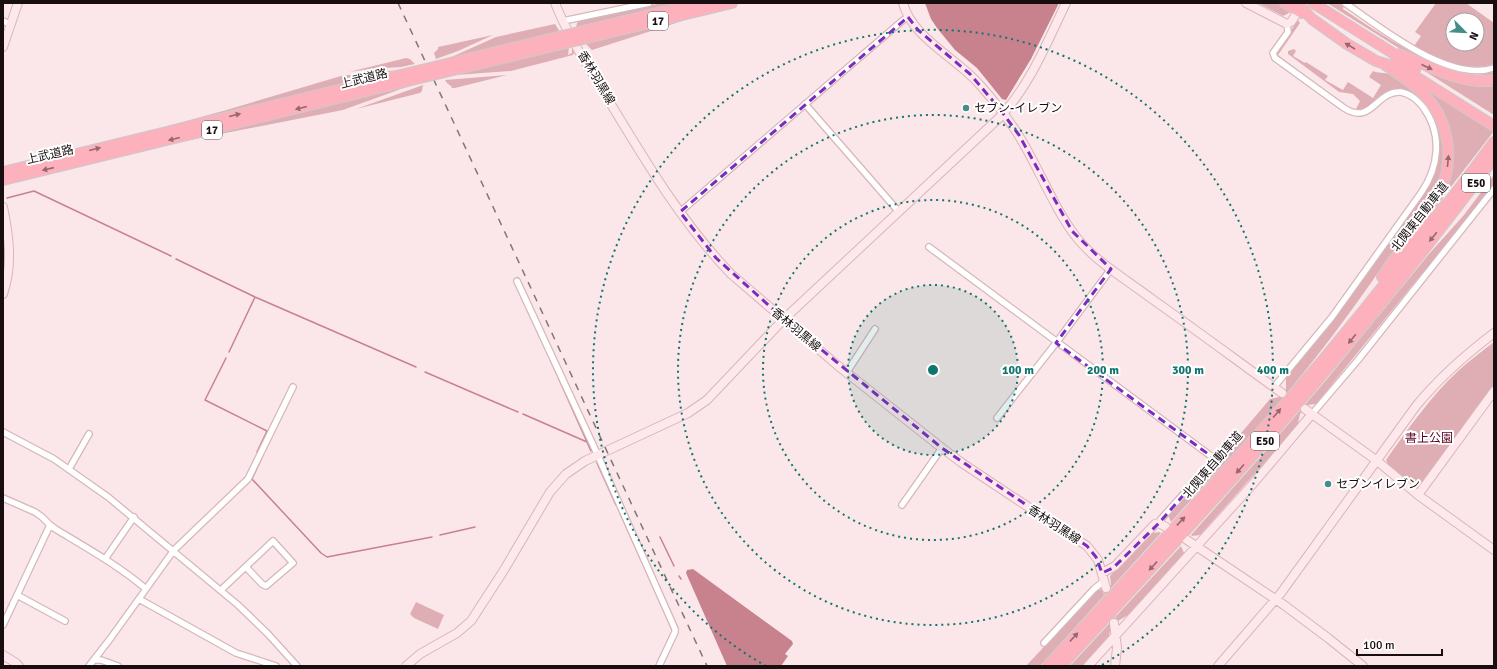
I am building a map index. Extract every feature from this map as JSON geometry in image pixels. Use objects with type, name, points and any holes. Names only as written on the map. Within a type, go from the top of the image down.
[{"type":"highway","name":"上武道路","points":[[581,36],[699,3]]},
{"type":"highway","name":"上武道路","points":[[3,172],[581,36],[732,3]]},
{"type":"highway","points":[[1285,3],[1312,19],[1340,40],[1384,64],[1402,76],[1429,100],[1441,118],[1448,140],[1447,172],[1440,191],[1430,210],[1324,358]]},
{"type":"highway","points":[[1297,3],[1312,19]]},
{"type":"highway","points":[[1313,3],[1391,52],[1408,66],[1494,120]]},
{"type":"highway","points":[[1391,52],[1453,77],[1473,81],[1494,80]]},
{"type":"highway","points":[[1384,64],[1405,70],[1494,126]]},
{"type":"highway","name":"上武道路","points":[[3,180],[419,75]]},
{"type":"highway","name":"北関東自動車道","points":[[1048,666],[1191,510],[1324,358],[1421,237],[1494,142]]},
{"type":"highway","name":"北関東自動車道","points":[[1061,666],[1199,516],[1275,430],[1355,335],[1458,207],[1494,158]]},
{"type":"highway","points":[[1458,207],[1494,165]]},
{"type":"street","points":[[3,47],[7,22],[18,3]]},
{"type":"street","name":"香林羽黒線","points":[[555,3],[582,55],[627,131],[680,212],[702,241],[731,274],[847,372],[962,464],[1087,546],[1096,556],[1104,581]]},
{"type":"street","points":[[563,20],[631,5],[649,3]]},
{"type":"street","points":[[903,3],[908,17],[918,30],[962,66],[977,81],[1004,114],[1019,135],[1074,234],[1092,254],[1282,393]]},
{"type":"street","points":[[406,666],[420,654],[454,636],[471,621],[504,570],[553,488],[571,470],[580,464],[694,410],[709,398],[784,319],[1004,114],[1031,74],[1066,3]]},
{"type":"street","points":[[1246,3],[1287,24]]},
{"type":"street","points":[[1345,3],[1403,42],[1439,62],[1455,68],[1466,70],[1494,68]]},
{"type":"street","points":[[1287,24],[1295,16]]},
{"type":"street","points":[[680,212],[908,17]]},
{"type":"street","points":[[1274,387],[1332,317],[1423,190],[1433,171],[1436,153],[1435,134],[1431,119],[1414,97],[1402,92],[1394,93],[1385,97],[1366,111],[1360,114],[1354,114],[1275,58],[1273,53],[1288,32],[1287,24]]},
{"type":"street","points":[[805,104],[899,212]]},
{"type":"street","points":[[1088,666],[1295,435],[1308,412],[1358,360],[1494,189]]},
{"type":"street","points":[[3,207],[8,227],[9,252],[8,273],[3,294]]},
{"type":"street","points":[[929,248],[1215,459],[1161,519],[1163,525],[1153,526],[1113,568],[1104,581],[1044,643]]},
{"type":"street","points":[[997,418],[1056,343],[1111,269]]},
{"type":"street","points":[[517,281],[675,628],[675,632],[659,666]]},
{"type":"street","points":[[847,372],[875,330]]},
{"type":"street","points":[[1218,666],[1276,600],[1416,406],[1434,385],[1464,357],[1494,333]]},
{"type":"street","points":[[89,666],[174,550],[248,479],[293,387]]},
{"type":"street","points":[[1418,495],[1494,391]]},
{"type":"street","points":[[1308,412],[1376,460],[1418,495],[1494,550]]},
{"type":"street","points":[[3,432],[35,448],[69,469],[134,518],[174,550],[256,621],[297,666]]},
{"type":"street","points":[[69,469],[89,434]]},
{"type":"street","points":[[902,505],[942,448]]},
{"type":"street","points":[[3,498],[35,512],[50,525],[105,559],[133,578],[146,589]]},
{"type":"street","points":[[105,559],[134,518]]},
{"type":"street","points":[[3,625],[50,525]]},
{"type":"street","points":[[1187,540],[1276,600],[1363,666]]},
{"type":"street","points":[[221,590],[273,541],[293,563],[268,586],[262,584],[246,567]]},
{"type":"street","points":[[17,595],[65,621]]},
{"type":"street","points":[[139,599],[236,653],[276,666]]},
{"type":"street","points":[[1114,623],[1117,652],[1115,666]]},
{"type":"street","points":[[3,655],[19,666]]},
{"type":"street","points":[[94,660],[101,660],[118,666]]},
{"type":"highlighted area","points":[[908,17],[918,30],[970,74],[999,108],[1019,135],[1072,231],[1111,269],[1056,343],[1215,459],[1159,523],[1113,568],[1102,573],[1096,557],[1087,546],[942,448],[784,319],[716,258],[680,212]]},
{"type":"green space","points":[[663,3],[679,3],[576,28],[577,23],[580,20],[611,12]]},
{"type":"green space","points":[[1258,3],[1278,3],[1290,11],[1283,16]]},
{"type":"green space","points":[[1327,3],[1341,3],[1344,5],[1343,9],[1381,34],[1411,52],[1444,68],[1434,65],[1402,50]]},
{"type":"green space","points":[[1436,3],[1466,3],[1479,12],[1445,12],[1445,52],[1485,52],[1485,17],[1494,23],[1494,64],[1473,67],[1463,66],[1442,60],[1414,46],[1421,36],[1415,32]]},
{"type":"green space","points":[[704,14],[592,50],[585,43]]},
{"type":"green space","points":[[1298,20],[1300,23],[1278,55],[1343,104],[1276,56],[1277,51]]},
{"type":"green space","points":[[555,24],[560,32],[447,59],[496,37]]},
{"type":"green space","points":[[493,35],[436,59],[434,53],[438,47]]},
{"type":"green space","points":[[569,47],[568,55],[572,53],[572,47],[575,52],[573,55],[511,71],[456,75]]},
{"type":"green space","points":[[1294,49],[1296,51],[1293,56],[1305,63],[1306,62],[1328,76],[1325,80],[1343,90],[1348,82],[1373,98],[1381,85],[1369,77],[1373,71],[1391,74],[1401,80],[1423,101],[1435,118],[1442,137],[1444,148],[1442,172],[1438,185],[1424,210],[1323,348],[1261,423],[1171,522],[1168,515],[1219,459],[1270,399],[1279,397],[1286,389],[1286,378],[1354,291],[1392,237],[1425,194],[1437,166],[1440,144],[1436,125],[1427,109],[1412,93],[1382,96],[1364,109],[1355,111],[1360,101],[1353,94],[1339,92],[1288,54],[1288,51]]},
{"type":"green space","points":[[406,58],[410,59],[415,64],[401,67],[349,72]]},
{"type":"green space","points":[[404,70],[168,127],[341,76],[370,72]]},
{"type":"green space","points":[[1423,70],[1457,83],[1484,87],[1494,86],[1494,115]]},
{"type":"green space","points":[[1494,72],[1494,75],[1470,77],[1461,74],[1477,75]]},
{"type":"green space","points":[[507,75],[455,88],[451,88],[452,87],[445,80]]},
{"type":"green space","points":[[1416,83],[1494,131],[1440,201],[1452,168],[1453,152],[1451,134]]},
{"type":"green space","points":[[412,85],[343,110],[165,145]]},
{"type":"green space","points":[[423,85],[420,93],[356,109]]},
{"type":"green space","points":[[1494,175],[1494,185],[1467,221],[1415,282],[1316,404],[1307,405],[1300,414],[1297,427],[1200,535],[1192,536],[1191,535],[1327,379],[1429,254],[1464,215]]},
{"type":"green space","name":"書上公園","points":[[1494,342],[1494,385],[1420,487],[1415,489],[1388,465],[1386,460],[1420,414],[1448,381],[1462,367]]},
{"type":"green space","points":[[1161,533],[1040,666],[1026,666],[1097,590],[1103,590],[1111,585],[1110,576],[1149,534]]},
{"type":"green space","points":[[1181,546],[1184,553],[1128,615],[1111,625],[1109,636],[1082,666],[1070,666]]},
{"type":"green space","points":[[416,602],[444,615],[438,629],[414,618],[410,614]]},
{"type":"shaded area","points":[[925,3],[1059,3],[1031,59],[1006,100],[1002,99],[977,68],[955,50],[931,19]]},
{"type":"shaded area","points":[[693,569],[792,641],[793,644],[785,654],[788,656],[781,666],[727,666],[686,573],[687,570]]},
{"type":"waterway","points":[[7,198],[34,191],[171,256]]},
{"type":"waterway","points":[[176,259],[255,297],[416,367]]},
{"type":"waterway","points":[[229,352],[255,297]]},
{"type":"waterway","points":[[226,358],[205,400],[267,431],[257,452]]},
{"type":"waterway","points":[[550,359],[591,451]]},
{"type":"waterway","points":[[425,372],[518,412]]},
{"type":"waterway","points":[[523,414],[587,442]]},
{"type":"waterway","points":[[263,455],[252,479],[321,553],[327,557],[432,537]]},
{"type":"waterway","points":[[597,463],[616,505]]},
{"type":"waterway","points":[[620,513],[641,560]]},
{"type":"waterway","points":[[440,535],[475,527]]},
{"type":"waterway","points":[[660,537],[674,566]]},
{"type":"tunnel","points":[[1106,588],[1114,623]]},
{"type":"railway","points":[[398,3],[707,666]]},
{"type":"place","name":"セブン-イレブン","points":[[966,108]]},
{"type":"place","name":"セブンイレブン","points":[[1328,484]]}]
